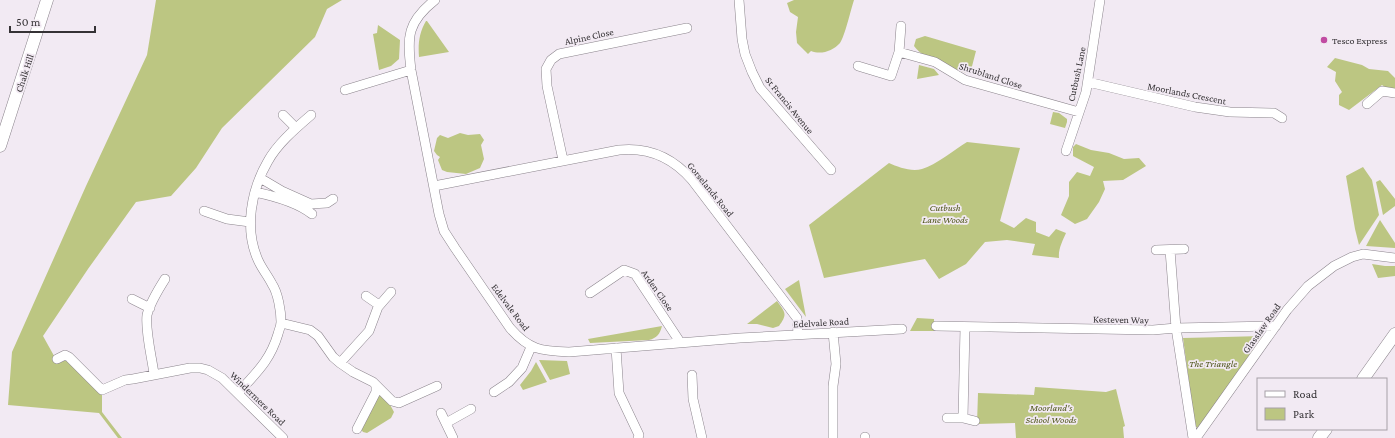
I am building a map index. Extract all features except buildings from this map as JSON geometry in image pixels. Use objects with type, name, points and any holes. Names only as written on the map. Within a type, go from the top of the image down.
[{"type":"street","name":"Chalk Hill","points":[[0,146],[47,0]]},
{"type":"street","name":"Edelvale Road","points":[[435,0],[420,14],[412,26],[409,39],[411,70],[439,214],[444,231],[510,328],[520,339],[531,346],[549,352],[569,352],[680,342],[902,329]]},
{"type":"street","name":"St Francis Avenue","points":[[739,0],[744,46],[752,72],[758,84],[831,170]]},
{"type":"street","name":"Cutbush Lane","points":[[1066,151],[1088,82],[1100,0]]},
{"type":"street","points":[[858,66],[892,76],[899,52],[901,26]]},
{"type":"street","name":"Alpine Close","points":[[563,160],[547,86],[546,69],[551,60],[559,54],[686,28]]},
{"type":"street","name":"Shrubland Close","points":[[899,52],[935,62],[952,74],[965,80],[1079,112]]},
{"type":"street","points":[[345,90],[411,70]]},
{"type":"street","name":"Moorlands Crescent","points":[[1088,82],[1195,107],[1230,112],[1274,113],[1282,118]]},
{"type":"street","points":[[1367,104],[1382,92],[1395,93]]},
{"type":"street","points":[[283,115],[296,128]]},
{"type":"street","points":[[238,393],[267,360],[272,352],[281,323],[277,294],[261,266],[254,249],[251,236],[250,222],[255,192],[268,161],[276,150],[296,128],[311,115]]},
{"type":"street","name":"Gorselands Road","points":[[434,186],[619,150],[635,149],[652,152],[674,163],[692,180],[797,318],[798,334]]},
{"type":"street","points":[[260,178],[310,204],[327,203],[333,199]]},
{"type":"street","points":[[255,192],[267,194],[306,210],[312,214]]},
{"type":"street","points":[[204,212],[227,219],[250,222]]},
{"type":"street","points":[[1156,250],[1184,249]]},
{"type":"street","points":[[1170,250],[1176,328],[1195,438]]},
{"type":"street","name":"Glasslaw Road","points":[[1195,438],[1293,302],[1308,286],[1324,273],[1352,257],[1363,254],[1395,258]]},
{"type":"street","name":"Arden Close","points":[[590,293],[624,270],[635,274],[680,342]]},
{"type":"street","points":[[154,374],[147,324],[150,308],[165,279]]},
{"type":"street","points":[[340,363],[369,331],[379,305],[391,292]]},
{"type":"street","points":[[366,296],[379,305]]},
{"type":"street","points":[[132,299],[150,308]]},
{"type":"street","points":[[281,323],[310,330],[318,336],[333,357],[353,372],[374,384],[392,401],[399,403],[437,386]]},
{"type":"street","name":"Kesteven Way","points":[[936,326],[1153,330],[1176,328],[1276,326]]},
{"type":"street","points":[[964,418],[965,327]]},
{"type":"street","points":[[832,438],[833,386],[836,364],[833,332]]},
{"type":"street","points":[[1364,378],[1395,334]]},
{"type":"street","points":[[494,392],[509,382],[522,368],[531,346]]},
{"type":"street","points":[[616,348],[619,393],[639,434],[638,438]]},
{"type":"street","name":"Windermere Road","points":[[57,359],[64,355],[69,358],[102,390],[125,380],[154,374],[190,368],[208,370],[222,378],[283,438]]},
{"type":"street","points":[[692,375],[693,399],[702,438]]},
{"type":"street","points":[[357,430],[376,392],[374,384]]},
{"type":"street","points":[[446,423],[471,409]]},
{"type":"street","points":[[441,413],[453,438]]},
{"type":"street","points":[[947,418],[964,418],[975,421]]},
{"type":"street","points":[[1319,438],[1325,430]]},
{"type":"green space","points":[[156,0],[342,0],[327,9],[315,37],[222,128],[196,168],[171,196],[136,202],[88,269],[43,336],[58,363],[66,360],[69,361],[102,390],[102,412],[122,438],[118,438],[99,413],[8,405],[12,352],[86,186],[147,55]]},
{"type":"green space","points":[[794,0],[854,0],[846,29],[840,43],[827,52],[819,53],[811,51],[808,54],[797,43],[796,32],[798,17],[790,12],[787,3]]},
{"type":"green space","points":[[426,21],[449,52],[419,57],[420,39]]},
{"type":"green space","points":[[378,25],[400,40],[399,59],[391,66],[379,70],[373,34],[377,33]]},
{"type":"green space","points":[[925,36],[976,51],[970,74],[932,60],[919,51],[914,46],[916,39]]},
{"type":"green space","points":[[1335,58],[1362,65],[1369,69],[1388,71],[1395,78],[1395,91],[1390,91],[1382,85],[1349,110],[1339,105],[1339,95],[1342,92],[1335,81],[1336,72],[1327,67]]},
{"type":"green space","points":[[919,65],[934,69],[939,75],[917,79]]},
{"type":"green space","points":[[1053,112],[1059,113],[1067,119],[1065,128],[1050,124]]},
{"type":"green space","points":[[460,133],[468,135],[480,134],[484,140],[481,145],[484,159],[480,168],[466,174],[442,170],[438,160],[440,157],[434,151],[437,138],[440,135],[448,138]]},
{"type":"green space","name":"Cutbush Lane Woods","points":[[967,142],[1020,148],[1000,221],[1014,228],[1026,218],[1036,222],[1036,232],[1049,237],[1056,229],[1066,233],[1060,248],[1059,258],[1032,255],[1035,244],[1007,240],[985,242],[966,264],[939,279],[925,259],[824,278],[809,225],[889,163],[909,169],[922,169],[939,161]]},
{"type":"green space","points":[[1076,144],[1091,150],[1109,153],[1124,159],[1139,158],[1146,166],[1123,180],[1103,181],[1105,189],[1099,202],[1087,219],[1075,224],[1061,215],[1069,196],[1069,182],[1077,172],[1090,176],[1094,167],[1073,156],[1073,147]]},
{"type":"green space","points":[[1363,167],[1372,180],[1379,215],[1359,245],[1346,176]]},
{"type":"green space","points":[[1380,180],[1395,199],[1395,206],[1383,215],[1376,182]]},
{"type":"green space","points":[[1380,220],[1395,243],[1395,248],[1366,246]]},
{"type":"green space","points":[[1372,264],[1395,266],[1395,276],[1378,278]]},
{"type":"green space","points":[[799,280],[806,317],[785,289]]},
{"type":"green space","points":[[777,301],[784,313],[784,319],[779,326],[773,328],[757,324],[747,324]]},
{"type":"green space","points":[[917,318],[934,319],[934,331],[910,331]]},
{"type":"green space","points":[[662,326],[658,335],[649,340],[590,343],[588,339]]},
{"type":"green space","name":"The Triangle","points":[[1264,336],[1198,428],[1195,426],[1183,338]]},
{"type":"green space","points":[[539,360],[567,361],[570,374],[550,380]]},
{"type":"green space","points":[[536,362],[547,382],[523,390],[520,385]]},
{"type":"green space","name":"Moorland's School Woods","points":[[1035,387],[1106,392],[1116,389],[1125,426],[1123,427],[1124,438],[1016,438],[1015,423],[977,424],[978,393],[1034,395]]},
{"type":"green space","points":[[378,393],[388,401],[394,412],[391,418],[367,433],[363,432],[360,428]]},
{"type":"place","name":"Tesco Express","points":[[1324,40]]}]
